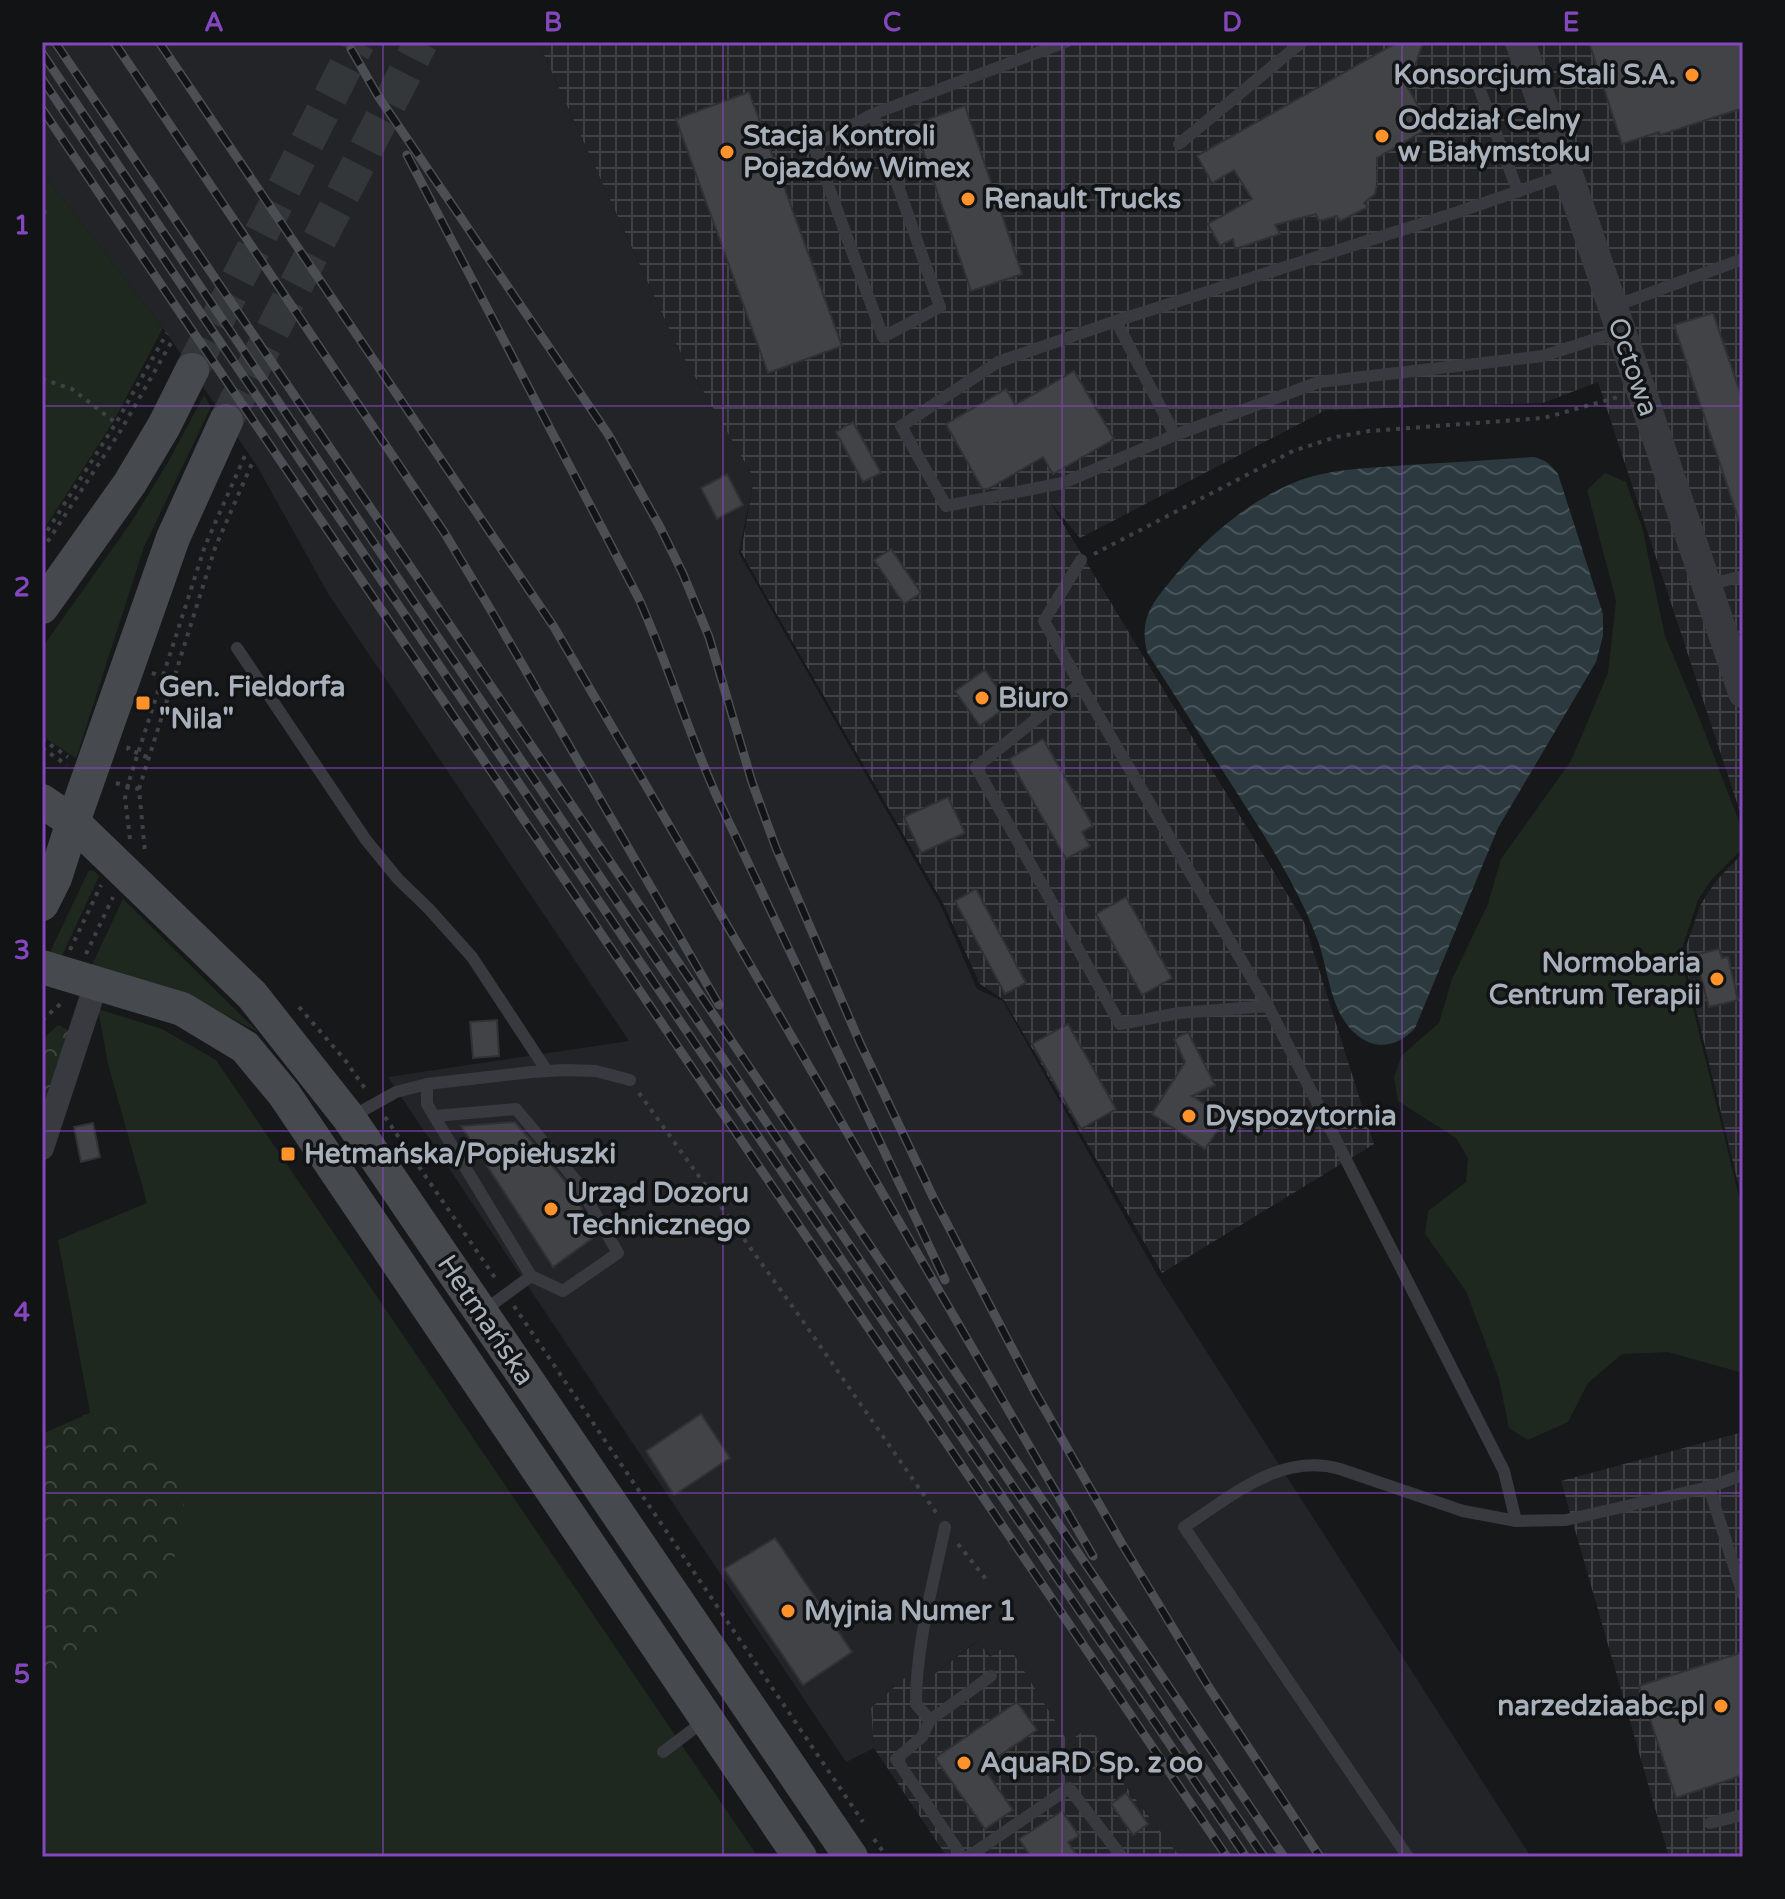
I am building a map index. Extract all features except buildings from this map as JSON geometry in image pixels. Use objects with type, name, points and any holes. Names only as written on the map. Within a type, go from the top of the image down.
[{"type":"main road","points":[[50,590],[130,483],[192,370]]},
{"type":"main road","points":[[42,904],[55,878],[173,538],[226,421]]},
{"type":"main road","name":"Hetmańska","points":[[42,801],[73,822],[252,995],[349,1118],[851,1857]]},
{"type":"main road","name":"Hetmańska","points":[[52,970],[182,1009],[245,1047],[284,1094],[800,1857]]},
{"type":"main road","points":[[284,1094],[318,1116],[332,1120],[349,1118]]},
{"type":"street","name":"Octowa","points":[[1520,42],[1568,174],[1743,693]]},
{"type":"street","points":[[42,1148],[96,984]]},
{"type":"lane","points":[[873,114],[940,307],[883,337],[814,146],[873,114],[1066,42]]},
{"type":"lane","points":[[1179,144],[1302,42]]},
{"type":"lane","points":[[1477,82],[1518,192]]},
{"type":"lane","points":[[1568,174],[998,362],[901,426],[946,506],[1063,483],[1175,435],[1319,382],[1543,356],[1743,259]]},
{"type":"lane","points":[[1116,321],[1175,435]]},
{"type":"lane","points":[[1081,560],[1044,621],[1268,1006],[1504,1471],[1516,1521]]},
{"type":"lane","points":[[1707,585],[1743,576]]},
{"type":"lane","points":[[237,648],[366,840],[398,879],[472,957],[547,1071]]},
{"type":"lane","points":[[1080,684],[976,767],[1120,1024],[1179,1013],[1268,1006]]},
{"type":"lane","points":[[349,1118],[396,1092],[427,1084],[547,1071],[596,1071],[630,1080]]},
{"type":"lane","points":[[427,1084],[427,1104],[434,1116],[531,1276],[563,1291],[618,1253],[577,1182],[516,1109],[434,1116]]},
{"type":"lane","points":[[481,1312],[531,1276]]},
{"type":"lane","points":[[1408,1857],[1184,1527],[1260,1478],[1308,1464],[1340,1469],[1463,1511],[1516,1521],[1566,1520],[1709,1487],[1743,1475]]},
{"type":"lane","points":[[1709,1487],[1743,1595]]},
{"type":"lane","points":[[930,1720],[916,1704],[916,1679],[945,1527]]},
{"type":"lane","points":[[991,1676],[930,1720],[922,1737],[896,1759],[964,1854],[1069,1788],[1122,1857]]},
{"type":"lane","points":[[663,1752],[707,1719]]},
{"type":"lane","points":[[1710,1823],[1743,1815]]},
{"type":"path","points":[[42,539],[116,423],[167,333]]},
{"type":"path","points":[[42,550],[121,430],[172,341]]},
{"type":"path","points":[[42,379],[72,389],[116,423]]},
{"type":"path","points":[[1081,560],[1293,451],[1336,437],[1369,431],[1544,418],[1641,391]]},
{"type":"path","points":[[52,970],[65,961],[103,880],[131,847],[125,798],[138,753],[205,546],[247,451]]},
{"type":"path","points":[[139,789],[215,548],[253,461]]},
{"type":"path","points":[[153,672],[174,681]]},
{"type":"path","points":[[132,738],[128,749],[149,758]]},
{"type":"path","points":[[630,1080],[945,1527],[989,1583]]},
{"type":"shaded area","points":[[42,42],[538,42],[677,346],[754,478],[739,553],[941,906],[977,989],[1003,1001],[1158,1276],[1531,1857],[1180,1857],[1124,1784],[1113,1759],[1088,1728],[1068,1742],[977,1641],[929,1678],[871,1708],[874,1748],[846,1762],[388,1077],[629,1041],[329,595],[257,466],[163,328],[42,172]]},
{"type":"shaded area","points":[[538,42],[1743,42],[1743,821],[1598,382],[1543,403],[1326,410],[1080,538],[1050,502],[1304,922],[1374,1144],[1162,1273],[1004,1000],[980,984],[943,903],[741,552],[754,478],[677,346]]},
{"type":"shaded area","points":[[1743,853],[1743,1204],[1683,955],[1701,904],[1716,881]]},
{"type":"shaded area","points":[[1743,1432],[1743,1857],[1669,1857],[1561,1481]]},
{"type":"shaded area","points":[[978,1641],[990,1657],[1008,1645],[1068,1742],[1089,1727],[1113,1759],[1124,1784],[1180,1857],[947,1857],[874,1748],[871,1708],[906,1677],[929,1678]]},
{"type":"green space","points":[[42,172],[163,328],[113,422],[42,532]]},
{"type":"green space","points":[[204,395],[211,407],[144,547],[76,758],[42,736],[42,648],[132,521]]},
{"type":"green space","points":[[1605,473],[1626,482],[1642,527],[1665,636],[1743,832],[1743,848],[1711,880],[1698,900],[1680,955],[1743,1213],[1743,1373],[1668,1352],[1622,1354],[1588,1383],[1568,1422],[1528,1440],[1509,1428],[1499,1379],[1466,1291],[1425,1234],[1428,1211],[1466,1182],[1468,1158],[1456,1138],[1398,1101],[1394,1077],[1402,1055],[1439,1023],[1452,979],[1488,904],[1501,859],[1571,761],[1608,673],[1616,601],[1587,490]]},
{"type":"green space","points":[[89,870],[99,876],[60,960],[50,952]]},
{"type":"green space","points":[[123,899],[258,1032],[193,998],[90,969]]},
{"type":"green space","points":[[98,1009],[162,1029],[216,1060],[758,1857],[42,1857],[42,1434],[90,1413],[58,1240],[147,1203],[108,1064]]},
{"type":"green space","points":[[58,1025],[87,1040],[42,1170],[42,1040]]},
{"type":"green space","points":[[90,1413],[155,1445],[182,1486],[186,1530],[163,1583],[130,1620],[83,1664],[42,1693],[42,1434]]},
{"type":"water","points":[[1534,457],[1548,463],[1558,474],[1603,614],[1603,636],[1596,662],[1498,828],[1415,1028],[1395,1042],[1372,1043],[1357,1035],[1341,1015],[1318,941],[1293,885],[1147,652],[1147,618],[1163,591],[1191,557],[1221,528],[1255,503],[1291,484],[1346,470]]},
{"type":"tunnel","points":[[192,370],[358,42]]},
{"type":"tunnel","points":[[226,421],[421,42]]},
{"type":"railway","points":[[55,42],[1284,1857]]},
{"type":"railway","points":[[114,42],[444,532],[719,1005]]},
{"type":"railway","points":[[159,42],[554,627],[1093,1556]]},
{"type":"railway","points":[[351,49],[378,96],[608,434],[660,527],[709,637],[752,782],[776,848],[860,1043],[933,1197],[1035,1392],[1122,1544],[1208,1686],[1320,1857]]},
{"type":"railway","points":[[42,53],[1264,1857]]},
{"type":"railway","points":[[42,79],[1246,1857]]},
{"type":"railway","points":[[42,109],[1227,1857]]},
{"type":"railway","points":[[407,155],[638,597],[718,799],[945,1280]]},
{"type":"place","name":"Konsorcjum Stali S.A.","points":[[1692,75]]},
{"type":"place","name":"Oddział Celny w Białymstoku","points":[[1382,136]]},
{"type":"place","name":"Stacja Kontroli Pojazdów Wimex","points":[[727,152]]},
{"type":"place","name":"Renault Trucks","points":[[968,199]]},
{"type":"place","name":"Biuro","points":[[982,698]]},
{"type":"place","name":"Gen. Fieldorfa \"Nila\"","points":[[143,703]]},
{"type":"place","name":"Normobaria Centrum Terapii","points":[[1717,979]]},
{"type":"place","name":"Dyspozytornia","points":[[1189,1116]]},
{"type":"place","name":"Hetmańska/Popiełuszki","points":[[288,1154]]},
{"type":"place","name":"Urząd Dozoru Technicznego","points":[[551,1209]]},
{"type":"place","name":"Myjnia Numer 1","points":[[788,1611]]},
{"type":"place","name":"narzedziaabc.pl","points":[[1721,1706]]},
{"type":"place","name":"AquaRD Sp. z oo","points":[[964,1763]]}]
